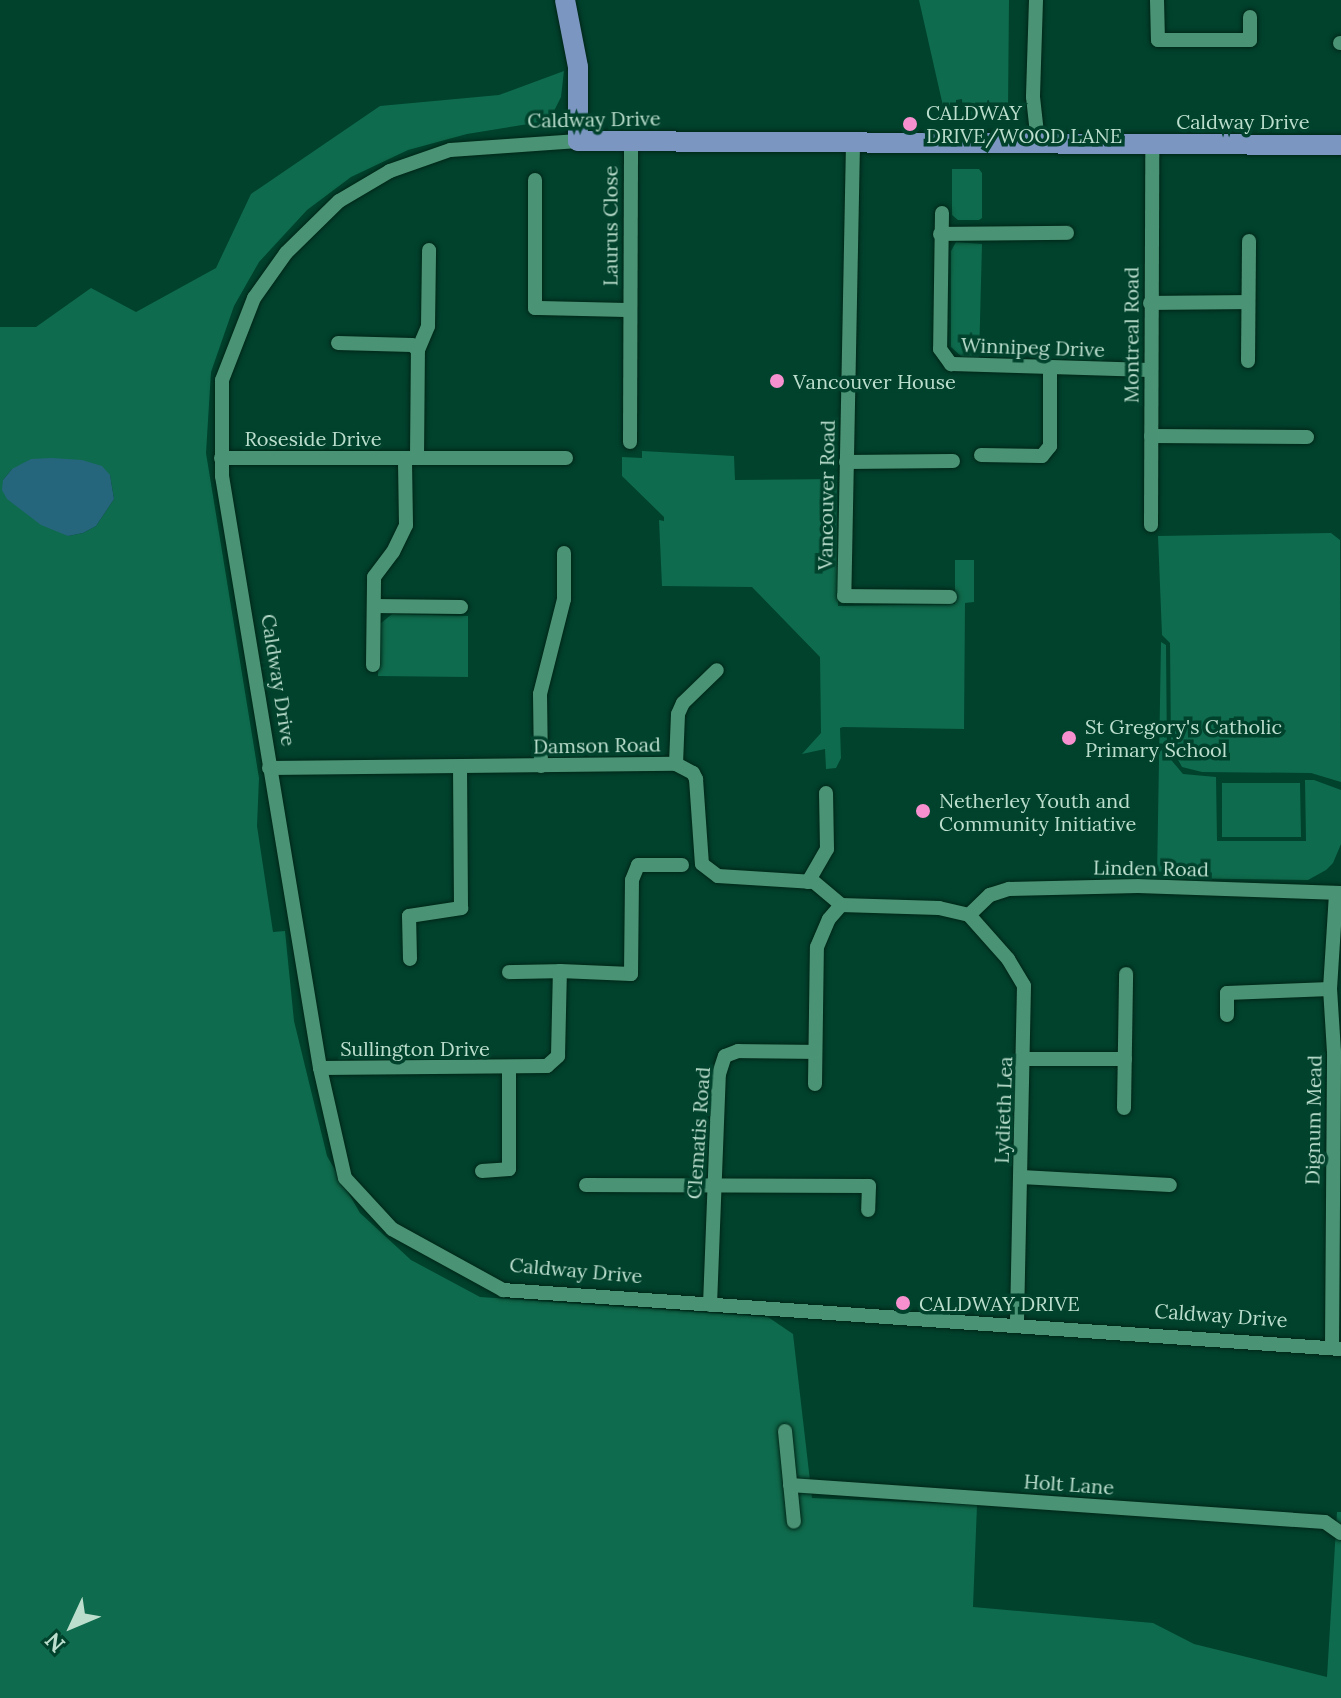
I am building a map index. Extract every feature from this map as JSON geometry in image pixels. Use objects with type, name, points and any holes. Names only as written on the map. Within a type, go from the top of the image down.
[{"type":"main road","points":[[565,0],[578,67],[578,141]]},
{"type":"main road","name":"Caldway Drive","points":[[578,141],[1341,145]]},
{"type":"street","points":[[1036,0],[1033,97],[1038,142]]},
{"type":"street","points":[[1157,0],[1158,40],[1250,40],[1250,17]]},
{"type":"street","name":"Caldway Drive","points":[[578,141],[450,150],[390,171],[339,201],[286,253],[254,298],[222,380],[221,458],[320,1068],[345,1178],[392,1229],[503,1290],[1336,1348]]},
{"type":"street","name":"Laurus Close","points":[[630,442],[631,141]]},
{"type":"street","name":"Vancouver Road","points":[[853,143],[844,596],[950,597]]},
{"type":"street","name":"Montreal Road","points":[[1151,525],[1152,144]]},
{"type":"street","name":"Laurus Close","points":[[535,180],[535,308],[630,310]]},
{"type":"street","name":"Winnipeg Drive","points":[[942,213],[940,349],[951,364],[1151,370]]},
{"type":"street","points":[[940,234],[1067,233]]},
{"type":"street","points":[[1248,361],[1249,241]]},
{"type":"street","name":"Roseside Drive","points":[[373,665],[374,577],[393,552],[406,525],[418,350],[428,326],[429,250]]},
{"type":"street","points":[[1150,303],[1248,302]]},
{"type":"street","points":[[338,343],[412,345],[418,350]]},
{"type":"street","points":[[981,455],[1042,456],[1050,446],[1050,369]]},
{"type":"street","points":[[1151,436],[1307,437]]},
{"type":"street","name":"Roseside Drive","points":[[221,458],[566,458]]},
{"type":"street","points":[[846,462],[953,461]]},
{"type":"street","points":[[541,766],[540,694],[564,599],[564,553]]},
{"type":"street","points":[[374,606],[461,607]]},
{"type":"street","points":[[676,764],[678,714],[683,703],[717,670]]},
{"type":"street","name":"Damson Road","points":[[269,768],[676,764],[693,773],[696,779],[698,838],[702,864],[708,870],[718,876],[747,880],[808,882]]},
{"type":"street","points":[[410,959],[409,916],[461,908],[460,767]]},
{"type":"street","points":[[826,793],[827,849],[808,882],[821,886],[841,905],[939,908],[969,915]]},
{"type":"street","points":[[509,972],[631,974],[632,880],[638,865],[682,865]]},
{"type":"street","name":"Linden Road","points":[[969,915],[990,895],[1009,889],[1138,886],[1338,893]]},
{"type":"street","name":"Dignum Mead","points":[[1336,1348],[1337,1052],[1330,989],[1338,893]]},
{"type":"street","points":[[815,1084],[817,947],[829,919],[841,905]]},
{"type":"street","name":"Lydieth Lea","points":[[969,915],[1008,959],[1024,986],[1025,1059],[1017,1326]]},
{"type":"street","name":"Sullington Drive","points":[[320,1068],[547,1066],[558,1056],[560,971]]},
{"type":"street","points":[[1124,1108],[1126,974]]},
{"type":"street","points":[[1227,1015],[1227,993],[1330,989]]},
{"type":"street","name":"Clematis Road","points":[[710,1305],[719,1074],[725,1056],[738,1051],[815,1052]]},
{"type":"street","points":[[1025,1059],[1125,1059]]},
{"type":"street","name":"Sullington Drive","points":[[482,1171],[509,1169],[509,1068]]},
{"type":"street","points":[[1021,1177],[1170,1185]]},
{"type":"street","points":[[586,1185],[869,1186],[868,1210]]},
{"type":"street","points":[[785,1431],[794,1522]]},
{"type":"street","name":"Holt Lane","points":[[790,1485],[1325,1522],[1341,1533]]},
{"type":"green space","points":[[919,0],[1009,0],[1008,109],[1001,120],[963,119],[962,99],[956,100],[956,108],[943,106]]},
{"type":"green space","points":[[564,71],[561,97],[553,113],[541,122],[467,134],[408,150],[351,177],[307,210],[259,262],[234,306],[211,372],[206,453],[259,778],[257,826],[273,932],[285,931],[294,1021],[327,1156],[360,1213],[411,1260],[480,1297],[768,1317],[793,1334],[812,1498],[977,1505],[973,1607],[1153,1623],[1194,1644],[1327,1677],[1337,1512],[1341,1512],[1341,1698],[0,1698],[0,327],[36,327],[91,288],[136,312],[216,268],[251,194],[380,106],[499,95]],"holes":[[[12,469],[110,475],[114,499],[96,526],[68,536],[3,480]]]},
{"type":"green space","points":[[952,169],[979,169],[982,173],[982,218],[979,220],[958,220],[952,215]]},
{"type":"green space","points":[[956,242],[982,244],[979,359],[962,357],[951,347],[951,251]]},
{"type":"green space","points":[[642,451],[734,456],[735,480],[837,479],[838,606],[955,604],[955,560],[974,560],[974,602],[965,603],[964,729],[843,727],[840,728],[841,758],[836,768],[826,769],[825,749],[802,754],[821,733],[820,657],[752,587],[662,586],[659,520],[664,521],[664,517],[622,476],[622,457],[642,458]]},
{"type":"green space","points":[[1331,533],[1340,540],[1341,782],[1311,773],[1202,772],[1182,767],[1171,747],[1170,643],[1162,635],[1158,536]]},
{"type":"green space","points":[[392,614],[468,616],[468,677],[378,676],[380,624]]},
{"type":"green space","points":[[1161,642],[1166,645],[1167,755],[1183,774],[1216,777],[1217,841],[1306,841],[1305,780],[1314,780],[1341,790],[1341,844],[1333,863],[1326,870],[1308,880],[1157,878]]},
{"type":"green space","points":[[1222,783],[1300,783],[1301,837],[1222,837]]},
{"type":"water","points":[[31,459],[82,460],[102,466],[110,475],[114,499],[96,526],[83,533],[68,536],[41,525],[7,499],[2,490],[3,480],[12,469]]},
{"type":"place","name":"CALDWAY DRIVE/WOOD LANE","points":[[910,124]]},
{"type":"place","name":"Vancouver House","points":[[777,381]]},
{"type":"place","name":"St Gregory's Catholic Primary School","points":[[1069,738]]},
{"type":"place","name":"Netherley Youth and Community Initiative","points":[[923,811]]},
{"type":"place","name":"CALDWAY DRIVE","points":[[903,1303]]}]
